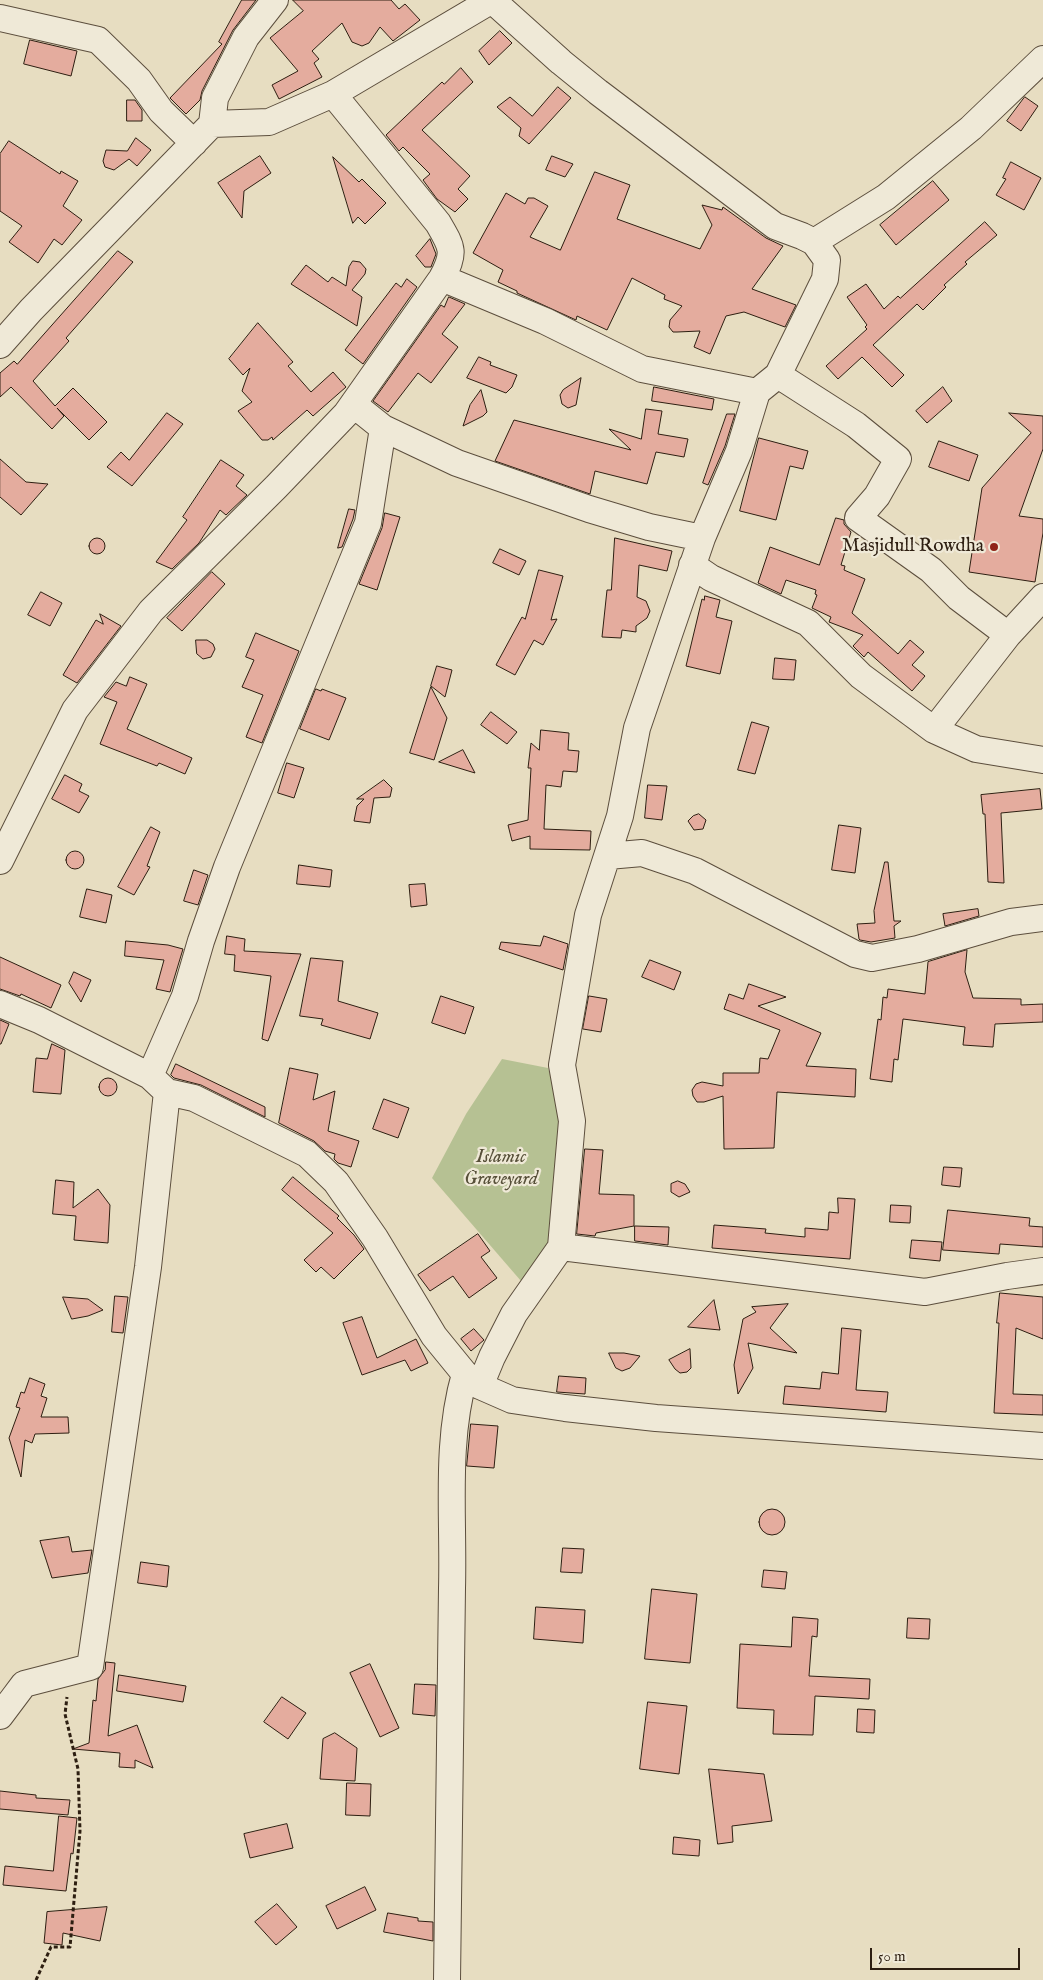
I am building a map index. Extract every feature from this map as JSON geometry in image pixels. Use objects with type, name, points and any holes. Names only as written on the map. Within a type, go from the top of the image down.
[{"type":"street","points":[[0,345],[31,310],[212,124],[215,98],[246,37],[275,0]]},
{"type":"street","points":[[212,124],[268,122],[333,94],[492,0],[561,62],[598,92],[775,226],[814,242],[826,260],[825,279],[778,375],[757,392],[739,451],[692,565],[637,728],[620,816],[588,916],[562,1065],[572,1121],[561,1247],[514,1314],[492,1357],[458,1400],[453,1446],[447,1980]]},
{"type":"street","points":[[0,18],[98,40],[138,80],[161,111],[194,143]]},
{"type":"street","points":[[814,242],[886,197],[971,128],[1043,59]]},
{"type":"street","points":[[0,861],[75,710],[151,610],[276,487],[353,404],[442,278],[449,263],[451,244],[438,223],[333,94]]},
{"type":"street","points":[[442,278],[545,321],[642,369],[757,392]]},
{"type":"street","points":[[778,375],[856,425],[898,459],[877,496],[858,518],[931,570],[959,598],[1008,635]]},
{"type":"street","points":[[353,404],[382,428],[457,463],[589,509],[649,527],[702,538]]},
{"type":"street","points":[[0,1716],[24,1684],[90,1667],[148,1267],[158,1084],[201,941],[227,867],[368,523],[382,428]]},
{"type":"street","points":[[692,565],[711,578],[808,623],[861,676],[934,730],[976,750],[1043,760]]},
{"type":"street","points":[[934,730],[1008,635],[1043,597]]},
{"type":"street","points":[[608,856],[642,853],[695,872],[855,954],[872,958],[918,949],[1011,922],[1043,918]]},
{"type":"street","points":[[0,1004],[40,1020],[158,1084],[194,1098],[307,1154],[336,1182],[375,1238],[434,1336],[473,1380],[512,1400],[638,1416],[1043,1446]]},
{"type":"street","points":[[561,1247],[925,1292],[1043,1271]]},
{"type":"path","points":[[36,1980],[51,1947],[70,1947],[80,1831],[78,1768],[65,1714],[65,1699],[90,1667]]},
{"type":"green space","name":"Islamic Graveyard","points":[[502,1059],[548,1068],[560,1106],[552,1242],[521,1281],[432,1178],[466,1114]]},
{"type":"building","points":[[242,0],[256,0],[233,30],[202,91],[200,100],[186,114],[170,98],[222,44],[219,42]]},
{"type":"building","points":[[293,0],[391,0],[399,9],[405,4],[420,20],[393,41],[380,27],[369,43],[362,46],[352,42],[342,23],[312,51],[319,59],[314,63],[322,77],[279,99],[272,85],[298,71],[270,38],[303,11]]},
{"type":"building","points":[[500,31],[512,43],[489,65],[479,51]]},
{"type":"building","points":[[30,40],[77,51],[71,76],[24,64]]},
{"type":"building","points":[[461,68],[473,82],[422,130],[470,176],[458,189],[468,199],[455,212],[437,199],[423,180],[430,174],[403,147],[399,151],[386,135],[442,82],[444,84]]},
{"type":"building","points":[[558,87],[571,98],[529,144],[519,136],[521,128],[497,107],[510,97],[532,116]]},
{"type":"building","points":[[1025,97],[1038,106],[1021,131],[1007,121]]},
{"type":"building","points":[[127,100],[135,100],[142,110],[142,121],[127,121]]},
{"type":"building","points":[[136,138],[151,150],[137,166],[129,159],[114,170],[105,167],[103,161],[106,150],[127,151]]},
{"type":"building","points":[[9,141],[60,174],[61,171],[78,181],[63,206],[82,220],[62,245],[54,239],[38,263],[9,242],[22,226],[0,211],[0,154]]},
{"type":"building","points":[[260,156],[271,173],[244,191],[242,218],[218,183]]},
{"type":"building","points":[[552,156],[573,164],[565,177],[546,170]]},
{"type":"building","points":[[333,157],[359,182],[362,179],[386,203],[365,224],[358,217],[353,223]]},
{"type":"building","points":[[1011,162],[1041,178],[1024,210],[996,195],[1006,179],[1003,178]]},
{"type":"building","points":[[595,172],[630,185],[617,219],[700,249],[712,225],[702,205],[722,210],[723,207],[766,238],[783,246],[752,289],[796,305],[785,327],[744,312],[726,316],[710,354],[694,347],[700,331],[673,332],[669,327],[670,320],[682,306],[664,299],[665,295],[632,278],[607,330],[577,316],[576,320],[517,293],[517,291],[498,282],[503,270],[473,253],[506,193],[525,204],[528,198],[534,198],[548,206],[530,237],[560,250]]},
{"type":"building","points":[[933,181],[949,200],[896,245],[880,225]]},
{"type":"building","points":[[985,222],[997,235],[965,262],[967,264],[944,285],[946,287],[923,310],[917,304],[873,345],[904,375],[892,387],[862,357],[838,379],[826,366],[867,329],[865,327],[867,325],[847,297],[866,284],[884,309],[898,296],[900,298]]},
{"type":"building","points":[[430,239],[436,254],[431,267],[425,267],[416,256]]},
{"type":"building","points":[[118,251],[133,262],[66,338],[69,341],[33,381],[55,406],[73,388],[107,422],[89,440],[57,408],[64,416],[52,429],[11,387],[0,397],[0,373],[14,361],[17,364]]},
{"type":"building","points":[[353,261],[360,262],[366,269],[365,274],[352,290],[362,297],[357,326],[291,284],[306,265],[328,282],[332,277],[346,286],[349,267]]},
{"type":"building","points":[[407,279],[417,287],[363,364],[345,350],[396,283],[401,287]]},
{"type":"building","points":[[449,297],[465,304],[442,334],[458,347],[431,383],[418,373],[388,412],[373,401],[441,305],[444,307]]},
{"type":"building","points":[[258,323],[293,362],[288,366],[311,392],[333,372],[346,387],[313,416],[307,410],[273,440],[272,437],[268,440],[262,440],[238,411],[252,402],[242,391],[250,368],[243,375],[229,359]]},
{"type":"building","points":[[479,357],[491,362],[490,365],[517,375],[512,387],[506,393],[467,378]]},
{"type":"building","points":[[581,378],[576,405],[568,408],[562,404],[560,395],[563,390]]},
{"type":"building","points":[[654,387],[714,399],[712,410],[652,401]]},
{"type":"building","points":[[943,387],[952,401],[927,423],[916,411]]},
{"type":"building","points":[[481,390],[487,412],[463,426],[470,405]]},
{"type":"building","points":[[646,409],[662,411],[658,434],[688,439],[684,457],[656,452],[647,484],[595,471],[590,494],[495,461],[514,420],[631,450],[609,429],[641,439]]},
{"type":"building","points":[[167,413],[183,424],[132,486],[107,467],[121,452],[129,460]]},
{"type":"building","points":[[1009,413],[1043,416],[1043,449],[1019,516],[1043,519],[1043,533],[1035,582],[969,572],[982,488],[1031,433]]},
{"type":"building","points":[[727,414],[735,414],[725,446],[708,485],[703,483]]},
{"type":"building","points":[[759,438],[808,451],[803,469],[790,466],[776,520],[740,511]]},
{"type":"building","points":[[939,441],[978,455],[969,481],[929,467]]},
{"type":"building","points":[[0,459],[26,482],[48,484],[21,515],[0,497]]},
{"type":"building","points":[[221,460],[244,475],[236,486],[247,495],[226,515],[220,510],[199,543],[172,569],[156,562],[187,520],[183,517]]},
{"type":"building","points":[[349,509],[355,510],[353,519],[342,547],[338,548]]},
{"type":"building","points":[[385,513],[400,517],[377,590],[359,584],[382,528]]},
{"type":"building","points":[[836,518],[844,520],[844,524],[851,532],[841,565],[845,566],[844,570],[865,579],[852,613],[898,654],[910,640],[924,652],[912,665],[925,676],[912,691],[868,652],[864,657],[853,646],[863,635],[829,622],[831,617],[812,608],[817,595],[815,594],[816,590],[786,580],[781,594],[758,583],[770,547],[819,565]]},
{"type":"building","points":[[94,538],[100,538],[105,543],[103,552],[94,554],[89,549],[89,543]]},
{"type":"building","points":[[615,538],[672,551],[667,571],[639,565],[637,597],[646,601],[650,611],[647,618],[636,626],[636,632],[622,630],[621,638],[602,637],[607,590],[611,590]]},
{"type":"building","points":[[500,549],[526,561],[519,575],[493,563]]},
{"type":"building","points":[[539,570],[563,576],[551,620],[557,619],[543,645],[534,640],[515,675],[496,665],[522,617],[525,619]]},
{"type":"building","points":[[212,572],[225,584],[182,631],[167,618]]},
{"type":"building","points":[[41,592],[62,603],[50,626],[28,615]]},
{"type":"building","points":[[705,596],[720,600],[716,617],[732,621],[720,674],[686,666],[702,599],[704,600]]},
{"type":"building","points":[[100,614],[121,626],[77,683],[63,675],[96,620],[103,624]]},
{"type":"building","points":[[256,633],[299,651],[262,743],[246,737],[263,695],[242,687],[254,660],[246,657]]},
{"type":"building","points":[[196,640],[207,640],[213,644],[215,649],[211,657],[203,659],[197,654]]},
{"type":"building","points":[[775,658],[796,660],[794,680],[773,679]]},
{"type":"building","points":[[437,666],[452,670],[445,697],[431,686]]},
{"type":"building","points":[[130,677],[147,684],[127,729],[192,758],[185,774],[159,763],[157,766],[100,744],[117,702],[104,697],[116,682],[126,686]]},
{"type":"building","points":[[431,687],[447,718],[434,760],[410,753]]},
{"type":"building","points":[[316,689],[321,691],[322,689],[346,698],[329,740],[300,729]]},
{"type":"building","points":[[491,712],[517,732],[507,744],[481,725]]},
{"type":"building","points":[[752,722],[769,727],[755,774],[738,770]]},
{"type":"building","points":[[541,730],[569,733],[568,750],[579,751],[577,772],[563,771],[561,787],[546,785],[544,829],[591,831],[590,850],[530,849],[530,836],[512,841],[508,825],[528,820],[531,768],[528,768],[531,743],[539,750]]},
{"type":"building","points":[[463,750],[475,773],[439,762]]},
{"type":"building","points":[[287,763],[304,768],[294,798],[278,793]]},
{"type":"building","points":[[65,775],[82,784],[79,791],[89,796],[79,813],[52,799]]},
{"type":"building","points":[[384,780],[392,788],[390,797],[374,798],[370,823],[354,821],[357,806],[364,799],[357,799]]},
{"type":"building","points":[[648,785],[667,786],[662,820],[645,818]]},
{"type":"building","points":[[1040,789],[1042,809],[1001,813],[1004,883],[988,882],[985,814],[983,814],[981,795]]},
{"type":"building","points":[[699,814],[706,820],[703,829],[694,830],[688,821],[693,816]]},
{"type":"building","points":[[839,825],[861,828],[855,873],[832,870]]},
{"type":"building","points":[[151,827],[160,832],[147,866],[150,867],[134,895],[118,887]]},
{"type":"building","points":[[75,851],[81,854],[84,860],[81,866],[75,869],[69,866],[66,860],[69,854]]},
{"type":"building","points":[[885,862],[888,862],[894,921],[901,921],[894,926],[895,938],[871,942],[860,940],[857,924],[875,923],[874,911]]},
{"type":"building","points":[[299,865],[332,870],[330,887],[297,884]]},
{"type":"building","points":[[194,870],[208,875],[198,905],[184,901]]},
{"type":"building","points":[[425,884],[427,905],[411,907],[409,885]]},
{"type":"building","points":[[87,889],[112,895],[106,923],[80,917]]},
{"type":"building","points":[[978,909],[979,916],[945,926],[943,914]]},
{"type":"building","points":[[227,936],[245,939],[244,951],[301,954],[268,1041],[262,1039],[271,976],[234,971],[235,955],[225,954]]},
{"type":"building","points":[[544,936],[568,944],[563,970],[499,949],[501,942],[540,946]]},
{"type":"building","points":[[126,941],[168,945],[183,949],[170,992],[156,989],[164,960],[125,956]]},
{"type":"building","points":[[967,950],[965,972],[973,998],[1021,999],[1021,1005],[1043,1004],[1043,1022],[995,1024],[993,1047],[963,1045],[965,1027],[903,1019],[898,1060],[894,1059],[892,1082],[870,1079],[878,1019],[881,1020],[883,997],[887,998],[888,989],[925,994],[928,962]]},
{"type":"building","points":[[0,957],[61,985],[51,1008],[21,994],[20,996],[0,989]]},
{"type":"building","points":[[311,958],[343,961],[338,1001],[378,1013],[370,1039],[321,1025],[323,1019],[300,1016]]},
{"type":"building","points":[[650,960],[681,972],[674,990],[642,977]]},
{"type":"building","points":[[74,972],[91,980],[81,1002],[69,983]]},
{"type":"building","points":[[749,984],[786,997],[758,1006],[821,1033],[806,1066],[856,1069],[855,1097],[777,1092],[774,1148],[724,1149],[723,1096],[704,1102],[697,1102],[692,1090],[696,1084],[702,1082],[723,1086],[723,1073],[759,1073],[760,1058],[768,1059],[780,1030],[724,1009],[729,994],[743,999]]},
{"type":"building","points":[[441,996],[474,1007],[465,1034],[432,1023]]},
{"type":"building","points":[[589,996],[607,999],[601,1032],[583,1029]]},
{"type":"building","points":[[0,1020],[9,1024],[1,1044],[0,1044]]},
{"type":"building","points":[[52,1044],[65,1050],[61,1094],[33,1092],[36,1058],[47,1059]]},
{"type":"building","points":[[176,1064],[265,1107],[265,1117],[201,1085],[174,1078],[171,1075]]},
{"type":"building","points":[[290,1068],[318,1074],[313,1100],[335,1091],[328,1131],[359,1141],[351,1167],[338,1163],[334,1159],[335,1154],[325,1151],[314,1141],[279,1123]]},
{"type":"building","points":[[108,1078],[114,1081],[117,1087],[114,1093],[108,1096],[102,1093],[99,1087],[102,1081]]},
{"type":"building","points":[[384,1099],[409,1108],[398,1138],[373,1129]]},
{"type":"building","points":[[585,1149],[603,1150],[599,1194],[634,1195],[634,1226],[596,1233],[595,1236],[577,1234]]},
{"type":"building","points":[[944,1167],[962,1168],[960,1187],[942,1185]]},
{"type":"building","points":[[293,1177],[339,1216],[337,1218],[354,1235],[364,1249],[334,1279],[321,1267],[316,1272],[304,1260],[333,1233],[282,1190]]},
{"type":"building","points":[[56,1180],[74,1182],[73,1208],[98,1189],[110,1205],[108,1243],[74,1240],[76,1216],[53,1214]]},
{"type":"building","points":[[678,1181],[685,1184],[690,1192],[679,1197],[671,1192],[671,1184]]},
{"type":"building","points":[[838,1198],[855,1199],[850,1259],[712,1248],[714,1225],[766,1229],[765,1233],[805,1237],[805,1228],[828,1230],[829,1212],[838,1213]]},
{"type":"building","points":[[891,1205],[911,1206],[910,1223],[890,1222]]},
{"type":"building","points":[[948,1210],[1030,1218],[1029,1226],[1043,1227],[1043,1247],[1000,1244],[999,1254],[943,1250]]},
{"type":"building","points":[[635,1226],[669,1227],[668,1245],[635,1241]]},
{"type":"building","points":[[478,1234],[490,1251],[481,1257],[497,1278],[469,1298],[453,1276],[430,1291],[418,1275]]},
{"type":"building","points":[[912,1240],[942,1242],[940,1261],[910,1258]]},
{"type":"building","points":[[1000,1293],[1043,1297],[1043,1339],[1016,1328],[1013,1394],[1043,1395],[1043,1415],[994,1413]]},
{"type":"building","points":[[115,1296],[128,1297],[123,1333],[112,1332]]},
{"type":"building","points":[[63,1297],[88,1299],[103,1310],[88,1316],[72,1319]]},
{"type":"building","points":[[714,1300],[720,1330],[688,1327]]},
{"type":"building","points":[[788,1304],[770,1328],[797,1353],[748,1343],[753,1368],[738,1394],[734,1365],[743,1319],[756,1312],[752,1307]]},
{"type":"building","points":[[362,1317],[377,1358],[416,1339],[428,1363],[411,1371],[405,1360],[362,1375],[343,1323]]},
{"type":"building","points":[[842,1328],[861,1330],[856,1390],[888,1392],[886,1412],[783,1404],[785,1386],[820,1389],[822,1372],[838,1374]]},
{"type":"building","points":[[474,1329],[484,1340],[471,1351],[461,1339]]},
{"type":"building","points":[[690,1349],[691,1368],[687,1372],[680,1373],[669,1360]]},
{"type":"building","points":[[609,1353],[640,1356],[630,1368],[622,1371],[616,1368]]},
{"type":"building","points":[[559,1376],[586,1378],[585,1394],[557,1392]]},
{"type":"building","points":[[30,1378],[45,1384],[41,1396],[47,1398],[41,1417],[68,1417],[69,1433],[35,1434],[32,1443],[25,1440],[21,1477],[9,1438],[20,1408],[16,1407],[21,1392],[24,1393]]},
{"type":"building","points":[[471,1424],[498,1426],[494,1468],[467,1466]]},
{"type":"building","points":[[772,1509],[781,1513],[785,1522],[781,1531],[772,1535],[763,1531],[759,1522],[763,1513]]},
{"type":"building","points":[[69,1537],[72,1552],[92,1550],[88,1573],[52,1578],[40,1541]]},
{"type":"building","points":[[563,1548],[584,1549],[582,1573],[561,1572]]},
{"type":"building","points":[[141,1562],[169,1566],[167,1587],[138,1583]]},
{"type":"building","points":[[764,1570],[787,1572],[785,1589],[762,1587]]},
{"type":"building","points":[[652,1589],[697,1594],[690,1663],[645,1659]]},
{"type":"building","points":[[536,1607],[585,1610],[583,1643],[534,1639]]},
{"type":"building","points":[[793,1617],[818,1619],[817,1637],[812,1636],[809,1676],[870,1679],[869,1699],[815,1696],[813,1735],[773,1734],[774,1710],[737,1708],[740,1644],[791,1647]]},
{"type":"building","points":[[908,1618],[930,1619],[929,1639],[907,1638]]},
{"type":"building","points":[[106,1662],[115,1663],[108,1736],[137,1725],[153,1768],[135,1760],[135,1768],[119,1767],[120,1753],[73,1749],[89,1743],[93,1700],[96,1701],[98,1679],[105,1670]]},
{"type":"building","points":[[370,1664],[399,1728],[380,1737],[350,1673]]},
{"type":"building","points":[[119,1675],[186,1686],[183,1702],[117,1691]]},
{"type":"building","points":[[415,1684],[436,1685],[435,1716],[413,1714]]},
{"type":"building","points":[[282,1697],[306,1713],[288,1739],[264,1722]]},
{"type":"building","points":[[648,1702],[687,1706],[679,1774],[640,1769]]},
{"type":"building","points":[[858,1709],[875,1710],[874,1733],[857,1732]]},
{"type":"building","points":[[335,1733],[357,1748],[355,1781],[320,1779],[323,1739]]},
{"type":"building","points":[[709,1769],[764,1774],[772,1821],[732,1826],[733,1842],[718,1844]]},
{"type":"building","points":[[347,1783],[371,1784],[370,1816],[346,1815]]},
{"type":"building","points":[[0,1791],[36,1795],[36,1798],[70,1800],[68,1815],[0,1809]]},
{"type":"building","points":[[59,1816],[77,1818],[66,1891],[3,1885],[5,1866],[53,1871]]},
{"type":"building","points":[[287,1824],[293,1848],[250,1858],[244,1834]]},
{"type":"building","points":[[674,1837],[700,1840],[699,1856],[673,1854]]},
{"type":"building","points":[[365,1887],[376,1910],[337,1929],[326,1906]]},
{"type":"building","points":[[277,1904],[297,1927],[276,1945],[255,1922]]},
{"type":"building","points":[[107,1907],[100,1941],[63,1933],[62,1945],[44,1943],[47,1912]]},
{"type":"building","points":[[388,1913],[418,1918],[418,1921],[433,1922],[433,1941],[384,1932]]},
{"type":"place","name":"Masjidull Rowdha","points":[[994,547]]}]
